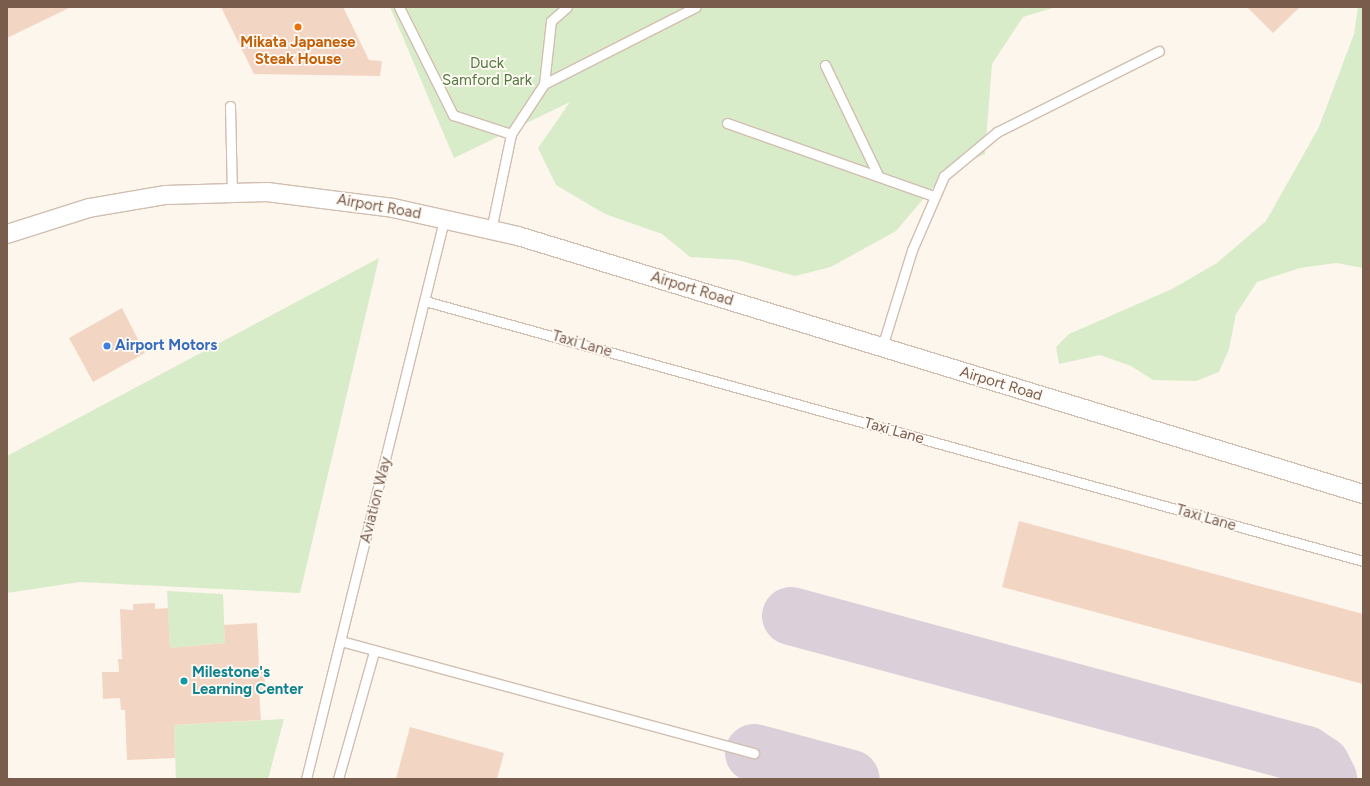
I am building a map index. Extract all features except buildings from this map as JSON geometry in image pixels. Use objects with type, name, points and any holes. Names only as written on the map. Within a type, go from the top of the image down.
[{"type":"street","name":"Airport Road","points":[[7,234],[89,208],[166,195],[267,192],[343,200],[491,230],[882,347],[1363,494]]},
{"type":"lane","points":[[398,7],[453,115],[511,134]]},
{"type":"lane","points":[[491,230],[511,134],[544,84],[551,21],[567,7]]},
{"type":"lane","points":[[544,84],[696,7]]},
{"type":"lane","points":[[882,347],[933,196],[954,167],[997,132],[1159,51]]},
{"type":"lane","points":[[825,65],[878,175]]},
{"type":"lane","points":[[230,106],[232,193]]},
{"type":"lane","points":[[726,123],[878,175],[933,196]]},
{"type":"lane","name":"Aviation Way","points":[[306,779],[444,220]]},
{"type":"lane","name":"Taxi Lane","points":[[425,301],[1363,561]]},
{"type":"lane","points":[[341,641],[374,652],[754,753]]},
{"type":"lane","points":[[338,779],[374,652]]},
{"type":"green space","name":"Duck Samford Park","points":[[390,7],[1056,7],[1023,17],[992,64],[985,154],[947,171],[896,231],[831,267],[795,276],[738,260],[690,257],[662,234],[605,214],[556,185],[538,148],[570,102],[454,158]]},
{"type":"green space","points":[[1358,7],[1363,7],[1363,268],[1336,263],[1300,268],[1257,282],[1236,314],[1229,349],[1219,372],[1196,381],[1153,380],[1131,366],[1100,355],[1059,364],[1056,347],[1069,334],[1172,289],[1217,263],[1266,221],[1319,127],[1354,34]]},
{"type":"green space","points":[[379,258],[300,593],[80,582],[7,593],[7,456]]},
{"type":"green space","points":[[167,591],[223,594],[225,643],[170,648]]},
{"type":"green space","points":[[284,719],[268,779],[176,779],[174,725]]},
{"type":"taxiway","points":[[791,616],[1306,755],[1321,765],[1328,779]]},
{"type":"taxiway","points":[[754,753],[851,779]]},
{"type":"place","name":"Mikata Japanese Steak House","points":[[298,27]]},
{"type":"place","name":"Airport Motors","points":[[107,346]]},
{"type":"place","name":"Milestone's Learning Center","points":[[184,681]]}]
